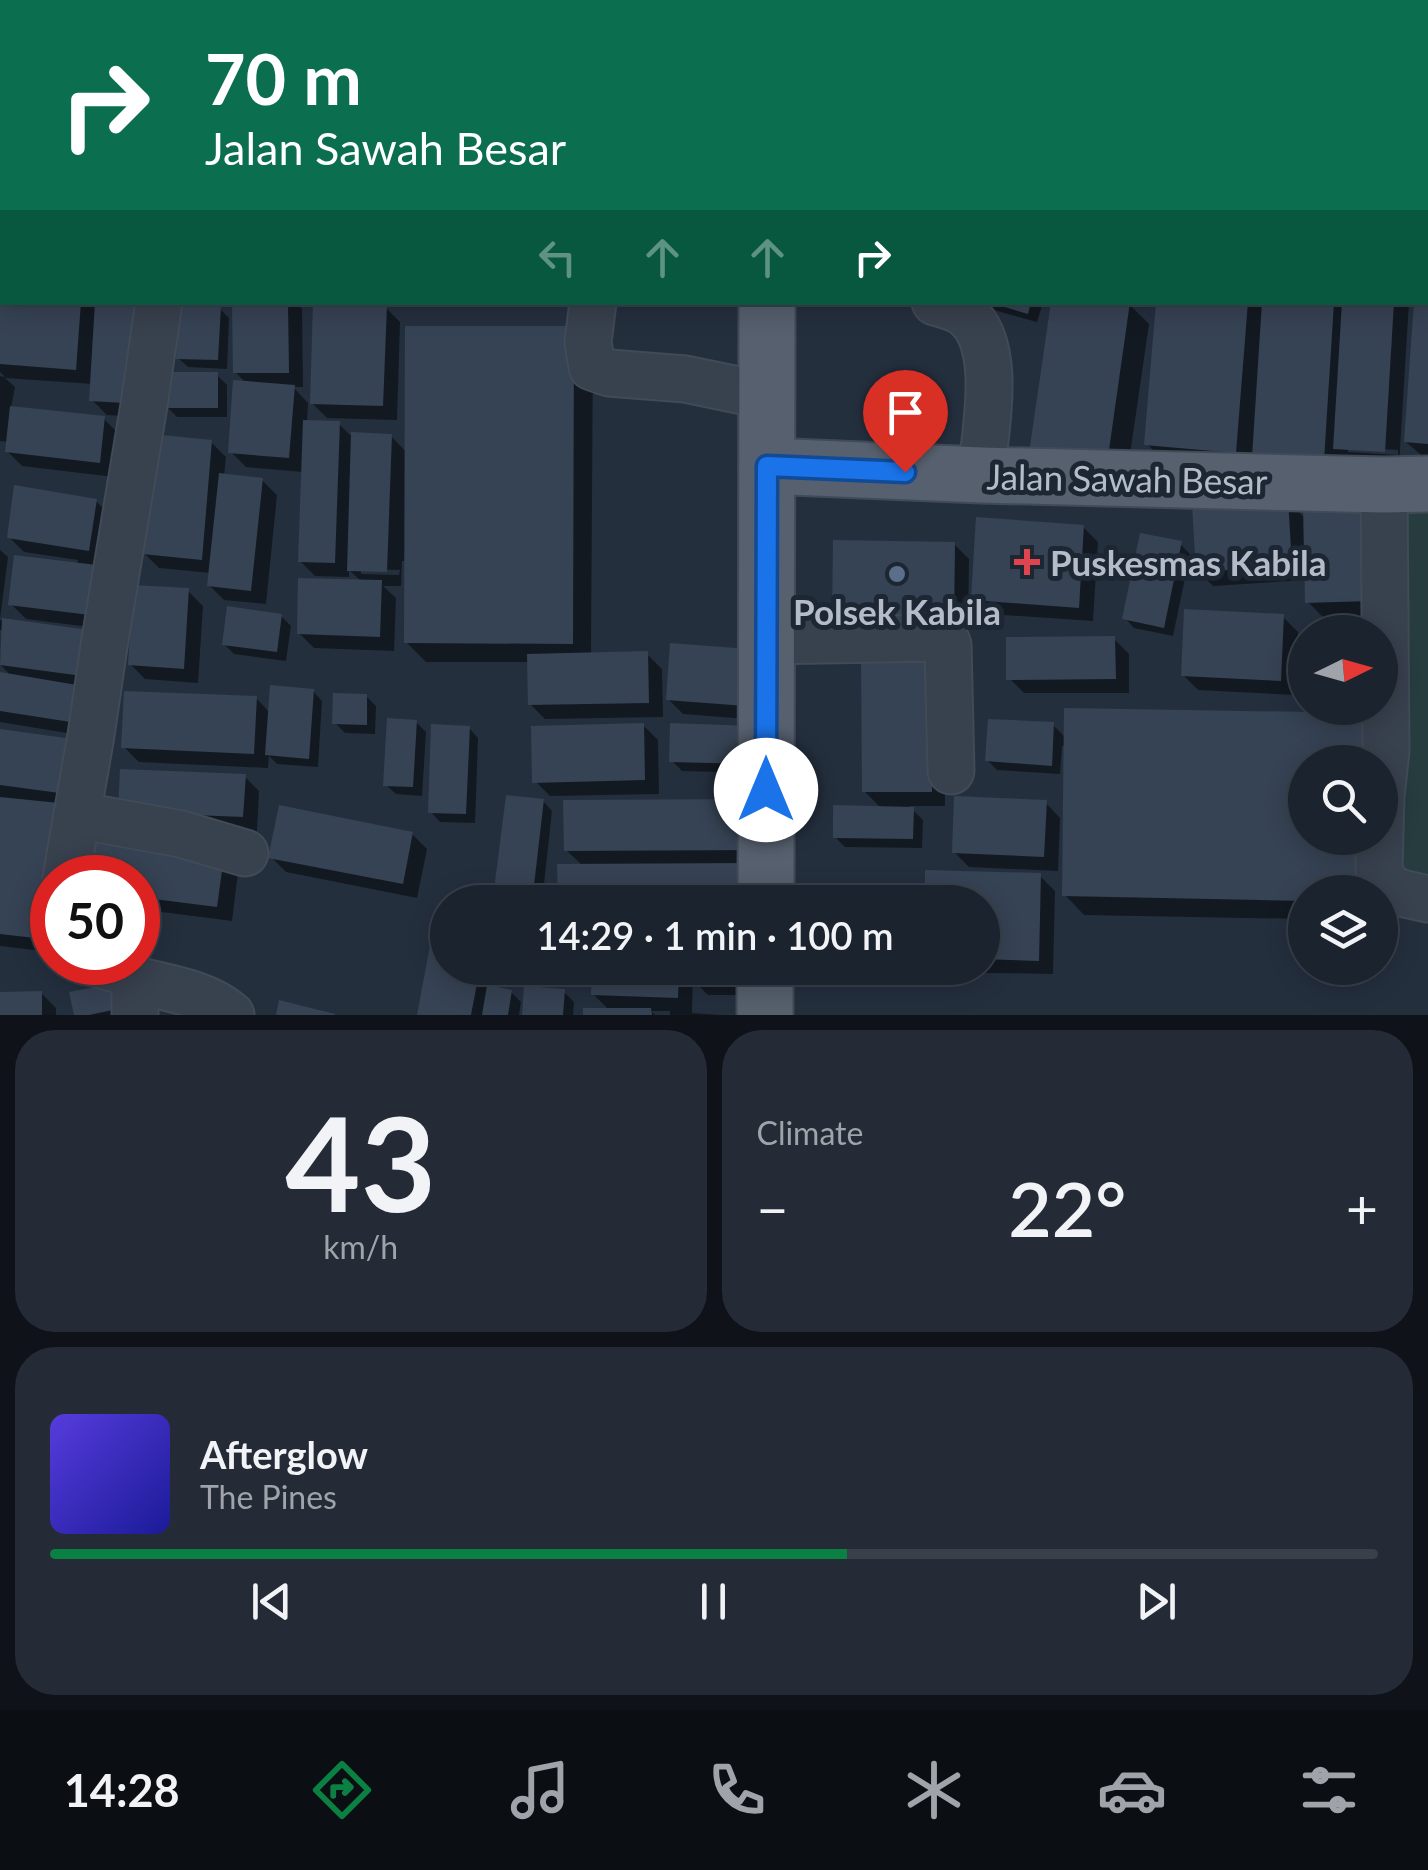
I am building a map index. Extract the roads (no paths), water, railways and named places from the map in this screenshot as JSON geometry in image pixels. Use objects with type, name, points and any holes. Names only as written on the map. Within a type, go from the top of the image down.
[{"type":"main road","points":[[766,885],[767,305]]},
{"type":"main road","name":"Jalan Sawah Besar","points":[[767,466],[982,476],[1406,485]]},
{"type":"main road","points":[[765,985],[765,1015]]},
{"type":"street","points":[[70,855],[159,305]]},
{"type":"street","points":[[593,305],[588,342],[592,367],[609,373],[684,379],[766,396]]},
{"type":"street","points":[[945,305],[968,316],[978,330],[988,362],[982,476]]},
{"type":"street","points":[[1406,485],[1380,869],[1385,884],[1397,892],[1428,899]]},
{"type":"street","points":[[767,642],[946,640],[951,771]]},
{"type":"street","points":[[77,815],[181,834],[245,853]]},
{"type":"street","points":[[135,998],[197,996],[232,1015]]},
{"type":"place","name":"Puskesmas Kabila","points":[[1027,562]]},
{"type":"place","name":"Polsek Kabila","points":[[897,574]]}]
